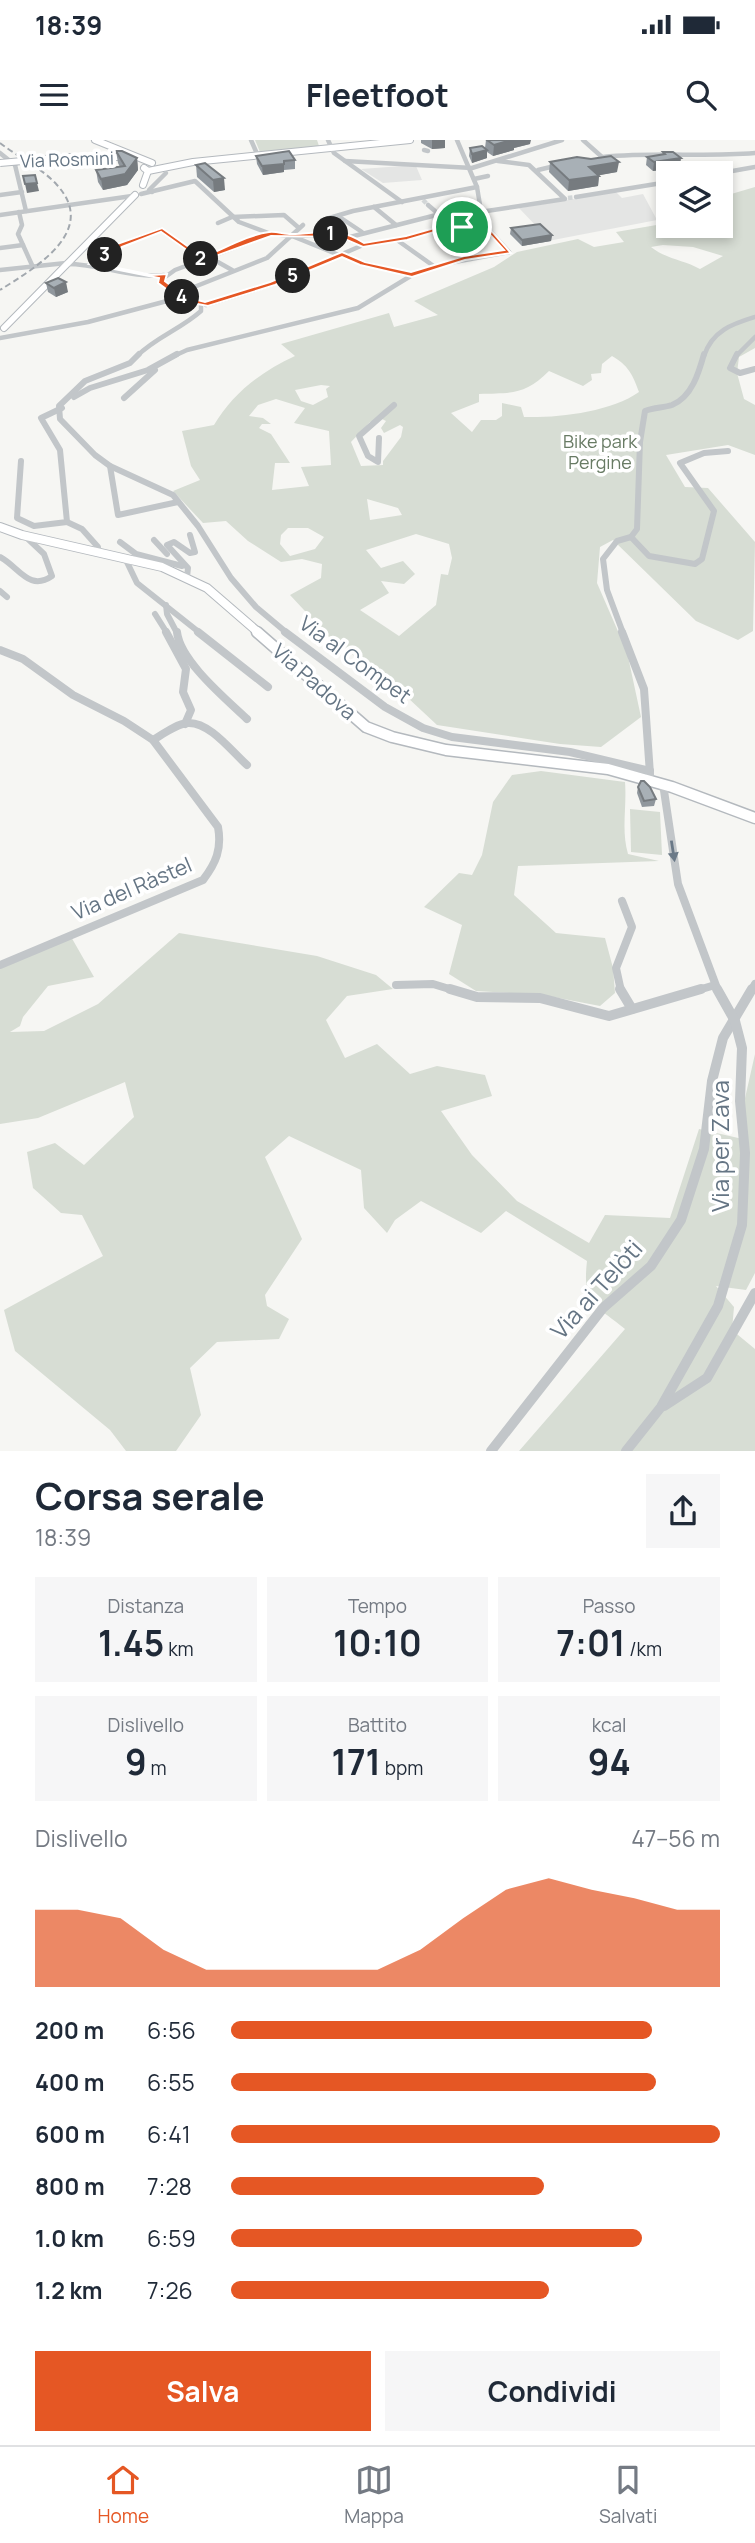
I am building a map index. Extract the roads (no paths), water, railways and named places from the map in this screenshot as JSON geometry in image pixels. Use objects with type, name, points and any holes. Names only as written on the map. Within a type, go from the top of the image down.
[{"type":"main road","points":[[95,140],[136,158],[148,169],[410,140]]},
{"type":"main road","name":"Via Rosmini","points":[[0,164],[67,158],[136,158]]},
{"type":"main road","points":[[138,192],[148,169]]},
{"type":"main road","points":[[2,331],[163,169]]},
{"type":"main road","name":"Via Padova","points":[[0,527],[22,535],[187,573],[366,727],[386,736],[416,744],[587,765],[650,776],[663,784],[755,818]]},
{"type":"street","points":[[251,140],[258,156]]},
{"type":"street","points":[[328,140],[331,148],[345,161],[402,202]]},
{"type":"street","points":[[67,522],[60,450],[41,418],[62,408],[82,390],[141,373],[163,360],[210,344],[358,308],[412,275],[435,267],[464,258],[509,251],[483,223],[478,212],[477,187],[466,167],[457,140]]},
{"type":"street","points":[[345,161],[479,167],[562,140]]},
{"type":"street","points":[[583,140],[602,158]]},
{"type":"street","points":[[0,153],[15,165],[26,211]]},
{"type":"street","points":[[589,160],[641,153],[709,157],[755,153]]},
{"type":"street","points":[[735,155],[754,168]]},
{"type":"street","points":[[350,237],[438,213],[456,210],[478,212],[567,199],[538,170],[525,163],[509,164],[498,161]]},
{"type":"street","points":[[0,164],[15,165]]},
{"type":"street","points":[[538,170],[567,164]]},
{"type":"street","points":[[733,171],[754,168]]},
{"type":"street","points":[[152,192],[149,190],[163,169],[180,184]]},
{"type":"street","points":[[474,178],[488,176]]},
{"type":"street","points":[[0,215],[152,192],[195,181],[213,195],[232,217],[271,234],[292,236],[313,233],[350,237],[363,245]]},
{"type":"street","points":[[576,197],[656,184]]},
{"type":"street","points":[[326,219],[477,187]]},
{"type":"street","points":[[0,195],[22,192]]},
{"type":"street","points":[[428,205],[438,213]]},
{"type":"street","points":[[374,207],[396,225]]},
{"type":"street","points":[[19,212],[22,225],[18,234],[32,265]]},
{"type":"street","points":[[2,331],[25,334],[169,303],[232,270],[278,252],[299,227],[284,215],[232,217],[218,223]]},
{"type":"street","points":[[338,216],[362,232]]},
{"type":"street","points":[[410,221],[421,233]]},
{"type":"street","points":[[164,275],[161,282],[183,297],[202,305],[273,284],[363,245],[483,223]]},
{"type":"street","points":[[93,264],[119,245],[162,230],[202,259]]},
{"type":"street","points":[[0,270],[32,265],[93,264],[157,277],[271,234]]},
{"type":"street","points":[[292,236],[363,263],[412,275]]},
{"type":"street","points":[[397,240],[435,267]]},
{"type":"street","points":[[0,248],[23,245]]},
{"type":"street","points":[[209,257],[232,270]]},
{"type":"street","points":[[62,408],[59,406],[85,381],[130,363],[149,344],[186,325],[201,311],[202,305]]},
{"type":"street","points":[[650,776],[646,744],[649,708],[641,677],[607,594],[603,559],[617,541],[631,537],[637,529],[640,442],[645,411],[648,408],[672,406],[680,401],[690,389],[714,333],[722,327],[755,317]]},
{"type":"street","points":[[2,331],[25,334]]},
{"type":"street","points":[[755,337],[738,353],[730,368],[740,373],[755,369]]},
{"type":"street","points":[[124,398],[163,360]]},
{"type":"street","points":[[379,438],[380,459],[373,462],[369,460],[359,436],[394,405]]},
{"type":"street","name":"Via al Compet","points":[[62,408],[60,419],[95,455],[110,466],[173,495],[186,509],[231,578],[256,607],[385,708],[423,728],[452,737],[570,752],[650,776]]},
{"type":"street","points":[[631,537],[649,556],[695,564],[702,559],[714,511],[680,463],[704,453],[728,451]]},
{"type":"street","points":[[21,461],[17,518],[31,526],[67,522],[82,528],[98,547],[98,552]]},
{"type":"street","points":[[110,466],[118,515],[178,502]]},
{"type":"street","points":[[0,557],[8,560],[18,573],[33,583],[47,581],[52,576],[40,547],[22,535]]},
{"type":"street","points":[[187,573],[167,545],[174,542],[190,554],[195,552],[190,535]]},
{"type":"street","points":[[154,540],[187,573]]},
{"type":"street","points":[[120,542],[136,554],[177,563]]},
{"type":"street","points":[[125,558],[137,583],[268,687]]},
{"type":"street","points":[[0,591],[7,597]]},
{"type":"street","points":[[166,605],[167,614],[177,630],[178,642],[210,684],[247,719]]},
{"type":"street","points":[[155,614],[171,641],[175,657],[186,669],[183,692],[191,710],[185,724]]},
{"type":"street","name":"Via del Ràstel","points":[[0,650],[37,666],[68,691],[141,730],[153,740],[218,827],[222,842],[218,860],[203,880],[0,965]]},
{"type":"street","points":[[153,740],[185,724],[194,723],[247,765]]},
{"type":"street","name":"Via per Zava","points":[[626,1451],[661,1407],[718,1306],[742,1225],[745,1153],[740,1101],[742,1048],[735,1021],[715,985],[678,884],[663,784]]},
{"type":"street","points":[[622,901],[632,924],[631,938],[619,957],[615,973],[619,989],[632,1009]]},
{"type":"street","points":[[396,985],[433,984],[477,997],[508,995],[540,998],[609,1016],[715,985]]},
{"type":"street","name":"Via ai Telòti","points":[[491,1451],[603,1308],[651,1266],[681,1220],[704,1149],[712,1081],[723,1038],[755,984]]},
{"type":"street","points":[[661,1407],[707,1378],[755,1293]]},
{"type":"tunnel","points":[[568,198],[576,197]]},
{"type":"tunnel","points":[[423,200],[428,205]]},
{"type":"railway","points":[[0,143],[57,185],[68,202],[71,218],[67,233],[57,246],[30,271],[0,290]]},
{"type":"park label","name":"Bike park Pergine","points":[[600,452]]}]
